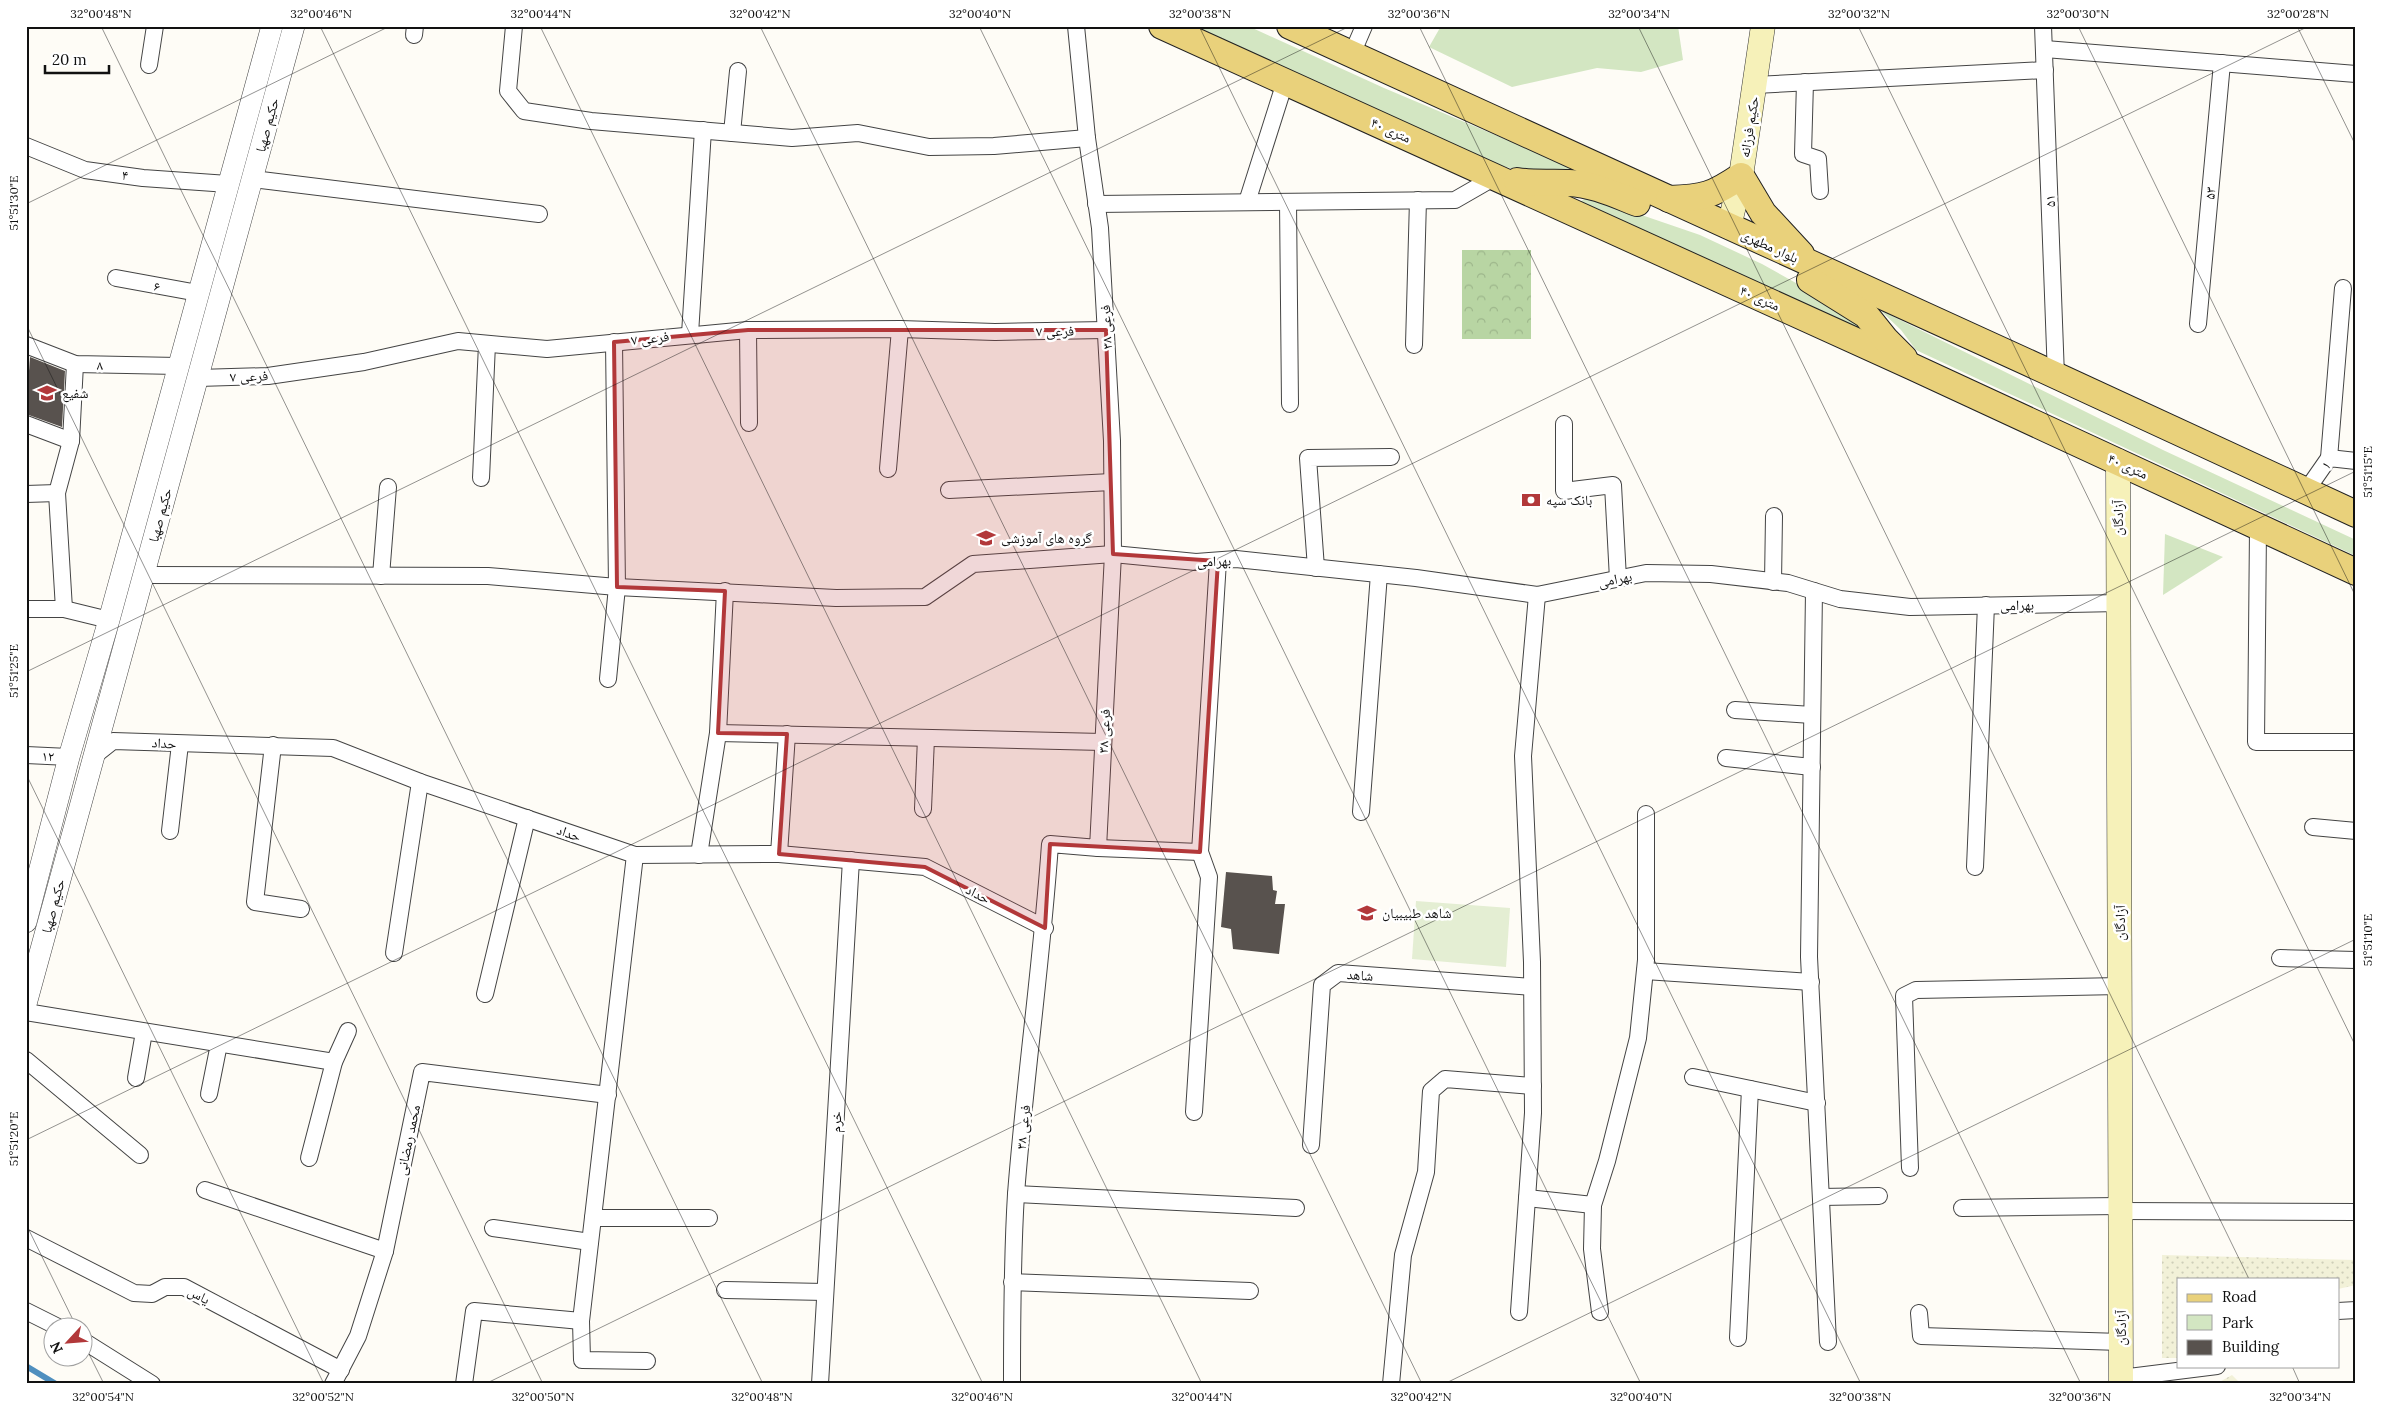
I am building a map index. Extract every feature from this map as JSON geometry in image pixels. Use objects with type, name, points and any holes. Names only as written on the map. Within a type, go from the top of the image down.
[{"type":"main road","name":"۴۰ متری","points":[[1162,26],[1913,367],[2356,572]]},
{"type":"main road","points":[[1290,26],[1729,227],[1738,246],[1807,278],[1866,315],[1886,340],[1913,367]]},
{"type":"main road","name":"حکیم فرزانه","points":[[1729,227],[1741,176],[1763,26]]},
{"type":"main road","points":[[1667,200],[1692,198],[1717,192],[1741,176],[1763,212],[1812,265],[2356,514]]},
{"type":"main road","points":[[1494,177],[1536,184],[1569,183],[1590,186],[1647,207],[1700,230],[1729,227]]},
{"type":"main road","name":"بلوار مطهری","points":[[1729,227],[1812,265]]},
{"type":"main road","name":"آزادگان","points":[[2118,461],[2121,1381]]},
{"type":"street","name":"حکیم صهبا","points":[[26,922],[34,861],[69,756],[109,620],[272,26]]},
{"type":"street","name":"حکیم صهبا","points":[[26,1004],[294,26]]},
{"type":"street","points":[[514,26],[508,91],[524,111],[591,121],[792,138],[858,133],[929,147],[994,146],[1087,138]]},
{"type":"street","name":"فرعی ۳۸","points":[[1012,1384],[1012,1282],[1016,1194],[1045,928],[1050,844],[1098,848],[1112,554],[1112,482],[1100,228],[1087,138],[1076,26]]},
{"type":"street","points":[[1352,54],[1364,26]]},
{"type":"street","name":"۵۱","points":[[2043,26],[2056,376]]},
{"type":"street","points":[[149,66],[152,27]]},
{"type":"street","points":[[2045,49],[2356,74]]},
{"type":"street","name":"۵۳","points":[[2198,324],[2222,63]]},
{"type":"street","points":[[732,133],[738,70]]},
{"type":"street","points":[[1755,84],[2046,70]]},
{"type":"street","points":[[1247,202],[1285,82]]},
{"type":"street","points":[[1805,82],[1803,154],[1818,159],[1820,191]]},
{"type":"street","points":[[690,334],[703,130]]},
{"type":"street","name":"۴","points":[[26,146],[86,170],[143,178],[228,184]]},
{"type":"street","points":[[1096,204],[1455,200],[1494,177]]},
{"type":"street","points":[[253,179],[539,214]]},
{"type":"street","points":[[1414,345],[1418,200]]},
{"type":"street","points":[[1288,202],[1290,404]]},
{"type":"street","name":"۶","points":[[116,278],[198,293]]},
{"type":"street","points":[[2329,458],[2342,288]]},
{"type":"street","points":[[888,469],[900,329]]},
{"type":"street","name":"فرعی ۷","points":[[198,378],[268,376],[364,362],[458,341],[547,349],[748,330],[900,329],[995,332],[1106,330]]},
{"type":"street","points":[[748,330],[749,423]]},
{"type":"street","points":[[608,679],[617,587],[614,342]]},
{"type":"street","points":[[481,478],[487,344]]},
{"type":"street","name":"۸","points":[[26,345],[75,364],[178,366]]},
{"type":"street","points":[[64,609],[57,493],[71,441],[75,364]]},
{"type":"street","points":[[26,424],[71,441]]},
{"type":"street","points":[[1564,424],[1564,491],[1613,485],[1618,579]]},
{"type":"street","points":[[1316,568],[1308,458],[1391,457]]},
{"type":"street","name":"۱","points":[[2306,491],[2329,458],[2356,461]]},
{"type":"street","points":[[949,490],[1112,482]]},
{"type":"street","points":[[381,576],[388,487]]},
{"type":"street","points":[[26,494],[57,493]]},
{"type":"street","points":[[1773,582],[1774,516]]},
{"type":"street","points":[[2258,528],[2256,742],[2356,742]]},
{"type":"street","name":"بهرامی","points":[[144,575],[488,576],[617,587],[836,598],[925,597],[973,564],[1112,554],[1196,562],[1236,559],[1379,574],[1537,595],[1646,573],[1711,574],[1788,583],[1840,599],[1910,606],[2119,603]]},
{"type":"street","points":[[1194,1112],[1209,877],[1200,852],[1218,561]]},
{"type":"street","points":[[1361,812],[1379,574]]},
{"type":"street","points":[[699,855],[718,733],[724,591]]},
{"type":"street","points":[[1814,591],[1811,982],[1828,1342]]},
{"type":"street","points":[[1519,1312],[1533,1114],[1532,987],[1523,756],[1537,595]]},
{"type":"street","points":[[1975,867],[1986,605]]},
{"type":"street","points":[[26,609],[64,609],[109,620]]},
{"type":"street","points":[[1735,710],[1812,715]]},
{"type":"street","points":[[718,733],[1103,742]]},
{"type":"street","points":[[779,854],[787,734]]},
{"type":"street","points":[[923,809],[926,738]]},
{"type":"street","name":"حداد","points":[[94,756],[113,741],[333,748],[420,782],[635,856],[779,854],[926,867],[1045,928]]},
{"type":"street","points":[[170,831],[180,744]]},
{"type":"street","points":[[273,745],[254,902],[301,908]]},
{"type":"street","name":"۱۲","points":[[26,755],[69,756]]},
{"type":"street","points":[[69,756],[94,756]]},
{"type":"street","points":[[1726,758],[1812,768]]},
{"type":"street","points":[[394,953],[420,782]]},
{"type":"street","points":[[1600,1312],[1592,1250],[1593,1205],[1607,1161],[1638,1038],[1645,971],[1646,814]]},
{"type":"street","points":[[485,994],[527,818]]},
{"type":"street","points":[[2313,827],[2356,831]]},
{"type":"street","points":[[1098,848],[1200,852]]},
{"type":"street","points":[[635,856],[581,1321],[582,1360],[647,1361]]},
{"type":"street","name":"خرم","points":[[820,1384],[851,860]]},
{"type":"street","points":[[2280,958],[2356,960]]},
{"type":"street","points":[[1645,971],[1811,982]]},
{"type":"street","name":"شاهد","points":[[1311,1146],[1322,985],[1338,973],[1532,987]]},
{"type":"street","points":[[1910,1168],[1904,996],[1916,990],[2120,986]]},
{"type":"street","points":[[26,1012],[334,1062]]},
{"type":"street","points":[[309,1158],[334,1062],[348,1030]]},
{"type":"street","points":[[136,1078],[144,1032]]},
{"type":"street","points":[[209,1094],[219,1044]]},
{"type":"street","points":[[26,1060],[140,1154]]},
{"type":"street","name":"محمد رمضانی","points":[[337,1377],[358,1336],[385,1251],[422,1072],[608,1095]]},
{"type":"street","points":[[1693,1077],[1816,1103]]},
{"type":"street","points":[[1391,1384],[1403,1255],[1426,1172],[1431,1091],[1445,1079],[1533,1086]]},
{"type":"street","points":[[1738,1338],[1750,1089]]},
{"type":"street","points":[[205,1190],[385,1251]]},
{"type":"street","points":[[1016,1194],[1296,1208]]},
{"type":"street","points":[[1821,1197],[1879,1196]]},
{"type":"street","points":[[1527,1198],[1593,1205]]},
{"type":"street","points":[[1962,1208],[2120,1208],[2356,1212]]},
{"type":"street","points":[[593,1218],[709,1218]]},
{"type":"street","points":[[492,1228],[590,1242]]},
{"type":"street","name":"یاس","points":[[26,1238],[134,1293],[152,1294],[165,1287],[184,1287],[337,1377]]},
{"type":"street","points":[[1012,1282],[1250,1291]]},
{"type":"street","points":[[725,1290],[825,1292]]},
{"type":"street","points":[[2340,1311],[2356,1310]]},
{"type":"street","points":[[26,1311],[42,1319]]},
{"type":"street","points":[[464,1384],[474,1311],[581,1321]]},
{"type":"street","points":[[1919,1313],[1921,1336],[2121,1342]]},
{"type":"street","points":[[92,1346],[152,1384]]},
{"type":"street","points":[[2121,1381],[2204,1368]]},
{"type":"highlighted area","points":[[748,330],[1106,330],[1113,554],[1218,561],[1200,852],[1050,844],[1045,928],[925,867],[779,854],[787,734],[718,733],[725,591],[617,587],[614,342]]},
{"type":"green space","points":[[1183,26],[1248,26],[1384,88],[1578,170],[1516,170],[1478,158]]},
{"type":"green space","points":[[1441,26],[1678,26],[1683,60],[1641,72],[1597,68],[1512,87],[1429,47]]},
{"type":"green space","points":[[1589,197],[1700,235],[1762,264],[1846,311],[1876,343],[1577,203]]},
{"type":"green space","points":[[1462,250],[1531,250],[1531,339],[1462,339]]},
{"type":"green space","points":[[1880,310],[2163,450],[2356,540],[2356,556],[1916,350],[1901,330]]},
{"type":"green space","points":[[2165,534],[2223,557],[2163,595]]},
{"type":"green space","points":[[1416,901],[1510,908],[1506,967],[1412,959]]},
{"type":"green space","points":[[2162,1255],[2356,1260],[2356,1285],[2340,1289],[2340,1278],[2177,1278],[2177,1358],[2162,1358]]},
{"type":"green space","points":[[2232,1375],[2241,1384],[2216,1384]]},
{"type":"building","name":"شفیع","points":[[30,357],[65,371],[62,427],[26,414]]},
{"type":"building","points":[[1226,872],[1272,876],[1273,890],[1277,891],[1275,904],[1285,904],[1279,954],[1233,949],[1231,929],[1221,927]]},
{"type":"waterway","points":[[26,1366],[56,1384]]},
{"type":"place","name":"شفیع","points":[[47,393]]},
{"type":"place","name":"بانک سپه","points":[[1531,500]]},
{"type":"place","name":"گروه های آموزشی","points":[[986,538]]},
{"type":"place","name":"شاهد طبیبیان","points":[[1367,913]]}]
